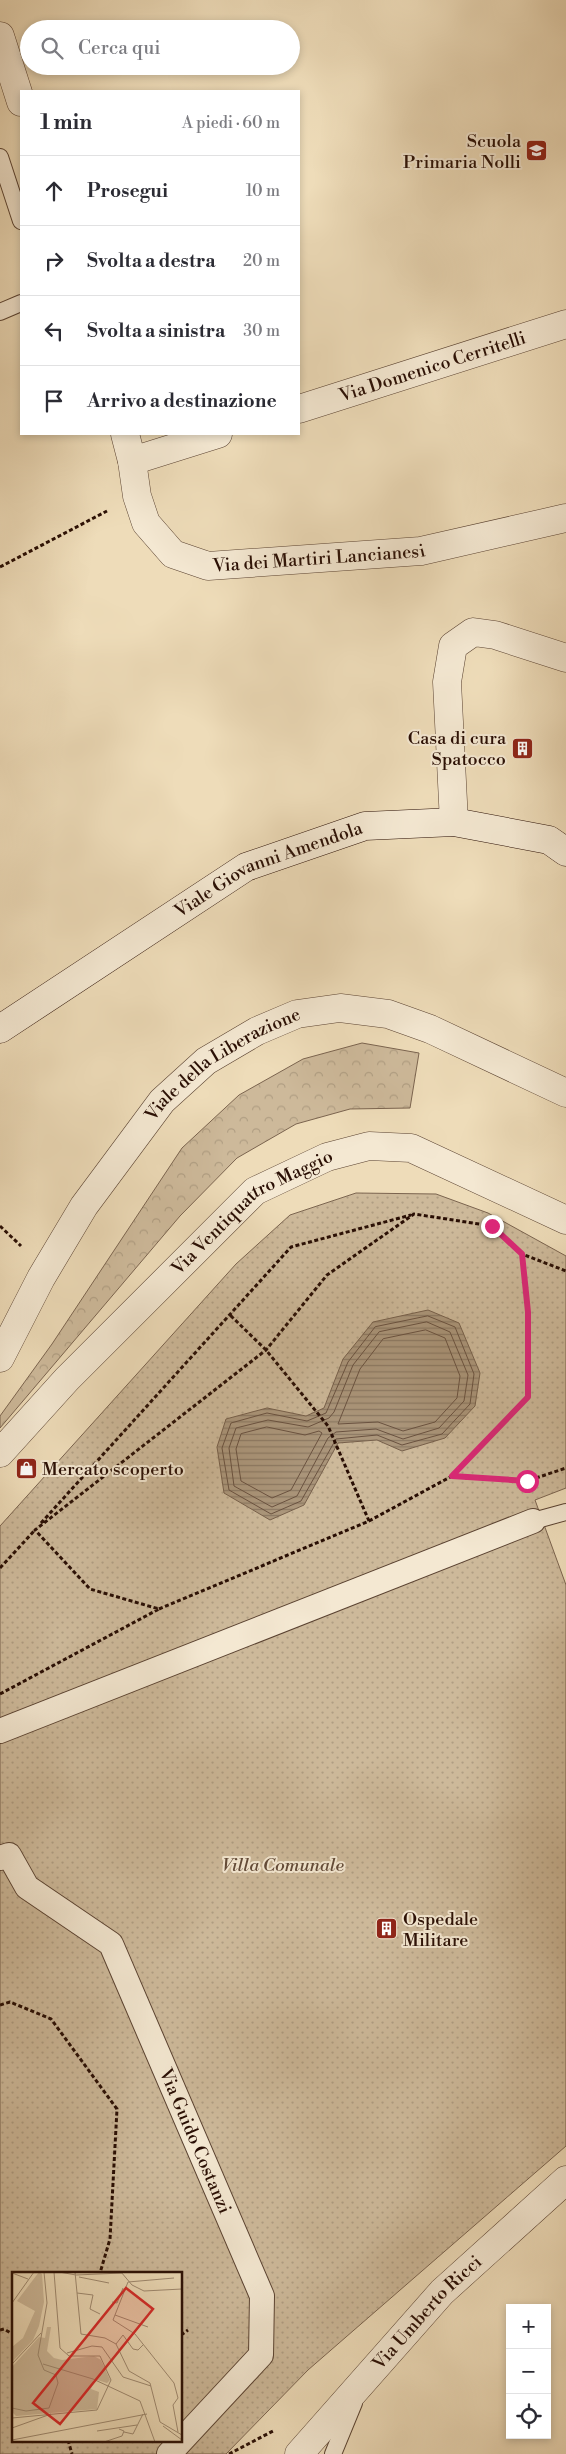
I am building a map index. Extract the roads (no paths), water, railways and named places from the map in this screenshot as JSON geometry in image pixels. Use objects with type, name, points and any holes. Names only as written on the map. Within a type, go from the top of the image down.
[{"type":"street","points":[[0,36],[20,99]]},
{"type":"street","name":"Via Domenico Cerritelli","points":[[300,410],[566,324]]},
{"type":"street","name":"Via dei Martiri Lancianesi","points":[[125,435],[132,461],[137,496],[146,522],[173,554],[208,566],[420,551],[566,518]]},
{"type":"street","points":[[132,461],[215,435]]},
{"type":"street","points":[[454,822],[447,682],[453,646],[473,632],[495,635],[566,658]]},
{"type":"street","name":"Viale Giovanni Amendola","points":[[0,1029],[246,867],[365,826],[454,822],[549,840],[566,852]]},
{"type":"street","name":"Viale della Liberazione","points":[[0,1358],[41,1278],[84,1206],[162,1101],[206,1061],[257,1031],[297,1014],[340,1008],[388,1014],[430,1029],[566,1093]]},
{"type":"street","name":"Via Ventiquattro Maggio","points":[[0,1453],[67,1379],[255,1191],[327,1157],[369,1146],[411,1148],[566,1220]]},
{"type":"street","points":[[0,1731],[533,1521]]},
{"type":"street","name":"Via Guido Costanzi","points":[[0,1858],[9,1855],[27,1887],[111,1944],[262,2296],[261,2355],[182,2440]]},
{"type":"street","name":"Via Umberto Ricci","points":[[299,2454],[442,2292],[566,2180]]},
{"type":"street","name":"Via Guido Costanzi","points":[[169,2454],[180,2442]]},
{"type":"lane","points":[[0,157],[20,218]]},
{"type":"lane","points":[[0,312],[20,303]]},
{"type":"lane","points":[[533,1521],[566,1512]]},
{"type":"lane","points":[[332,2454],[362,2384]]},
{"type":"water","points":[[428,1310],[459,1323],[480,1373],[475,1406],[445,1438],[402,1451],[377,1440],[338,1443],[304,1505],[270,1520],[224,1493],[217,1447],[226,1419],[267,1408],[306,1416],[324,1408],[343,1359],[373,1322]]},
{"type":"place","name":"Scuola Primaria Nolli","points":[[537,151]]},
{"type":"place","name":"Casa di cura Spatocco","points":[[522,748]]},
{"type":"place","name":"Mercato scoperto","points":[[26,1469]]},
{"type":"place","name":"Ospedale Militare","points":[[387,1929]]},
{"type":"park label","name":"Villa Comunale","points":[[283,1865]]}]
